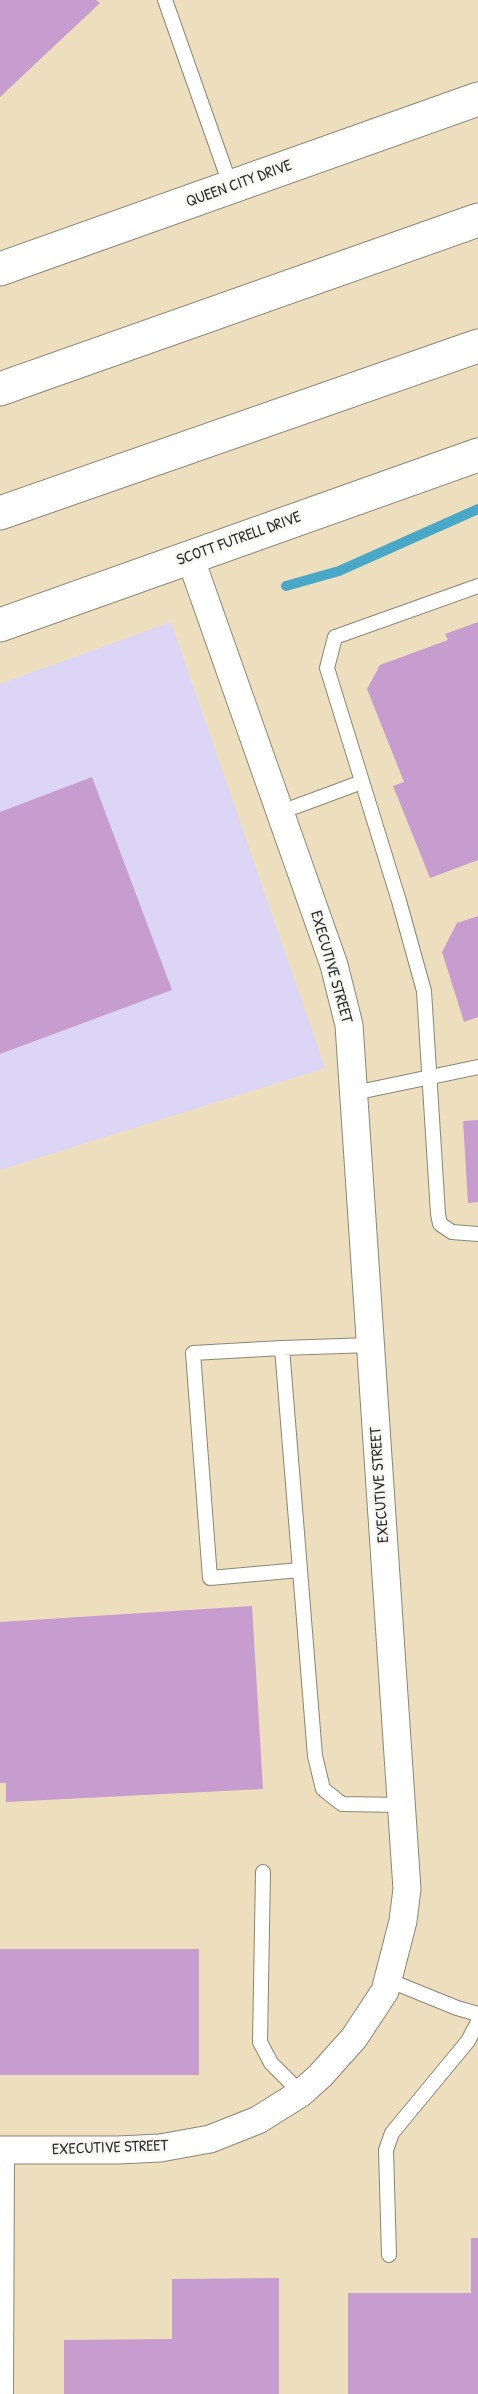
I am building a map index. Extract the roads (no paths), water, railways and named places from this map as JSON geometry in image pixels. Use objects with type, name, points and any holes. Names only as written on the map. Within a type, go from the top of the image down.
[{"type":"main road","name":"QUEEN CITY DRIVE","points":[[0,269],[478,99]]},
{"type":"main road","points":[[0,389],[478,220]]},
{"type":"main road","points":[[0,513],[478,346]]},
{"type":"main road","name":"SCOTT FUTRELL DRIVE","points":[[0,625],[478,454]]},
{"type":"street","name":"EXECUTIVE STREET","points":[[4,2150],[160,2148],[210,2139],[258,2120],[301,2093],[320,2076],[354,2038],[385,1990],[403,1922],[407,1889],[349,1025],[334,965],[190,557]]},
{"type":"lane","points":[[165,0],[231,187]]},
{"type":"lane","points":[[478,586],[335,637],[327,668],[402,910],[424,991],[440,1224],[452,1232],[467,1235],[478,1234]]},
{"type":"lane","points":[[281,812],[362,782]]},
{"type":"lane","points":[[354,1094],[478,1066]]},
{"type":"lane","points":[[300,1570],[210,1578],[193,1353],[371,1345]]},
{"type":"lane","points":[[282,1348],[315,1756],[322,1789],[342,1804],[401,1805]]},
{"type":"lane","points":[[263,1872],[260,2043],[271,2064],[301,2093]]},
{"type":"lane","points":[[388,1980],[457,2008],[478,2014]]},
{"type":"lane","points":[[389,2255],[386,2150],[392,2133],[468,2041],[478,2022]]},
{"type":"lane","points":[[4,2150],[6,2394]]},
{"type":"waterway","points":[[286,586],[339,571],[478,509]]}]
